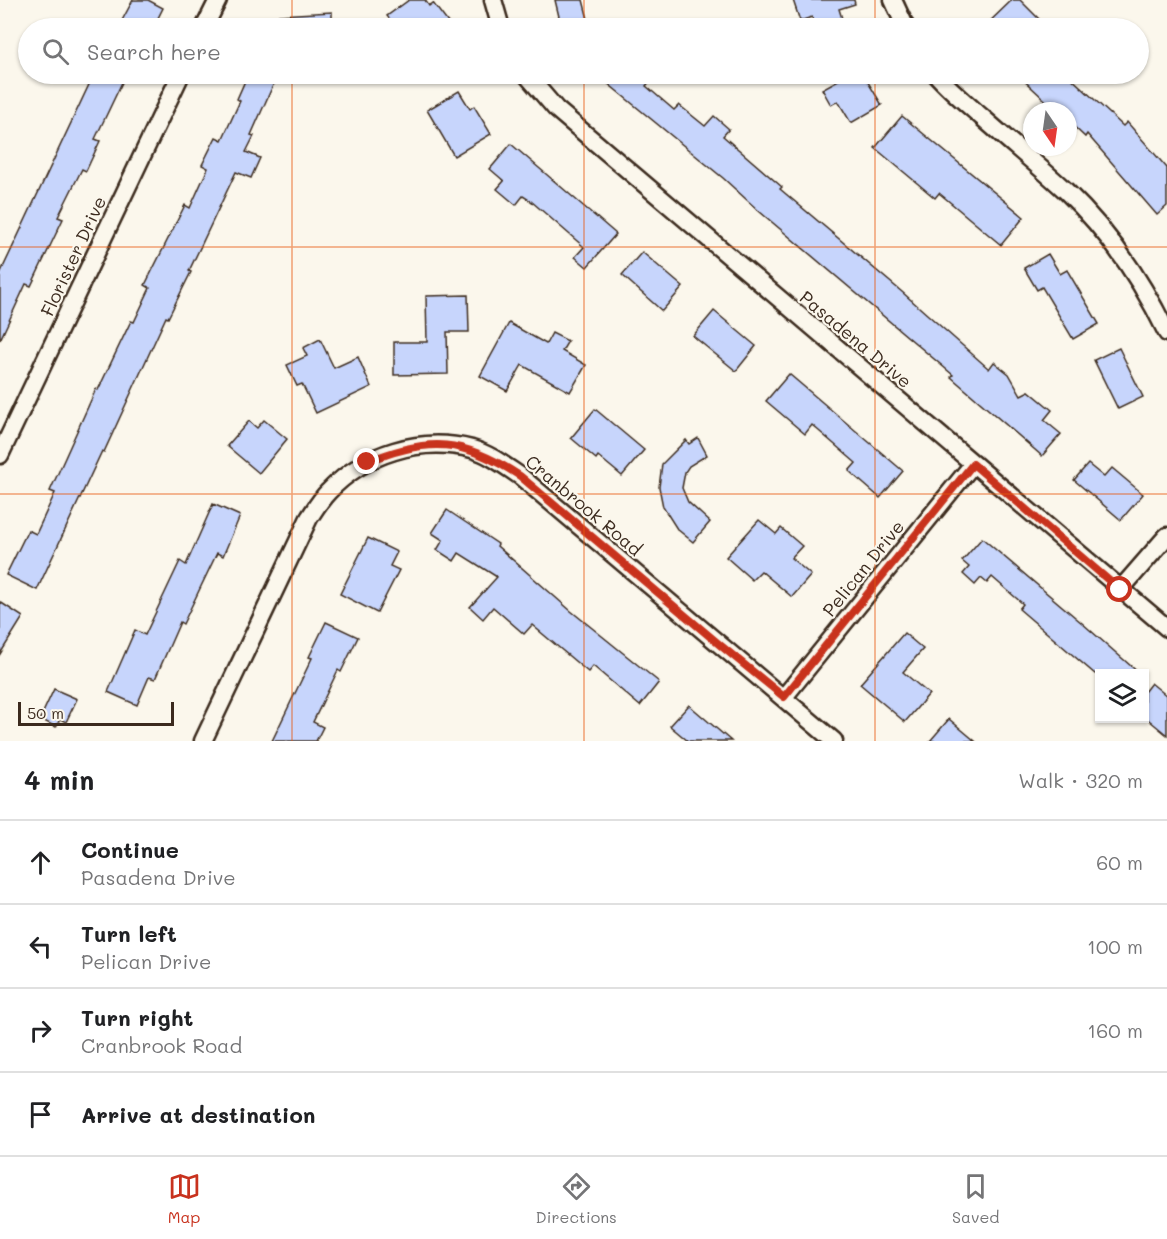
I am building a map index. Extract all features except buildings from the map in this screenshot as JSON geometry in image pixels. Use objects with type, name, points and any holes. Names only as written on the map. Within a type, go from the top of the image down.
[{"type":"street","points":[[209,18],[218,0]]},
{"type":"street","points":[[493,0],[498,18]]},
{"type":"street","points":[[893,0],[901,18]]},
{"type":"street","name":"Florister Drive","points":[[0,454],[176,84]]},
{"type":"street","name":"Pasadena Drive","points":[[535,84],[556,109],[1167,628]]},
{"type":"street","points":[[946,84],[1068,193],[1103,231],[1129,266],[1167,333]]},
{"type":"street","name":"Cranbrook Road","points":[[203,741],[309,518],[327,493],[344,477],[367,462],[395,450],[446,445],[473,450],[495,459],[520,476],[834,741]]},
{"type":"street","name":"Pelican Drive","points":[[784,697],[973,464]]},
{"type":"street","points":[[1120,590],[1167,536]]},
{"type":"route","points":[[367,462],[395,450],[446,445],[473,450],[495,459],[520,476],[784,697],[973,464],[1120,590]]}]
